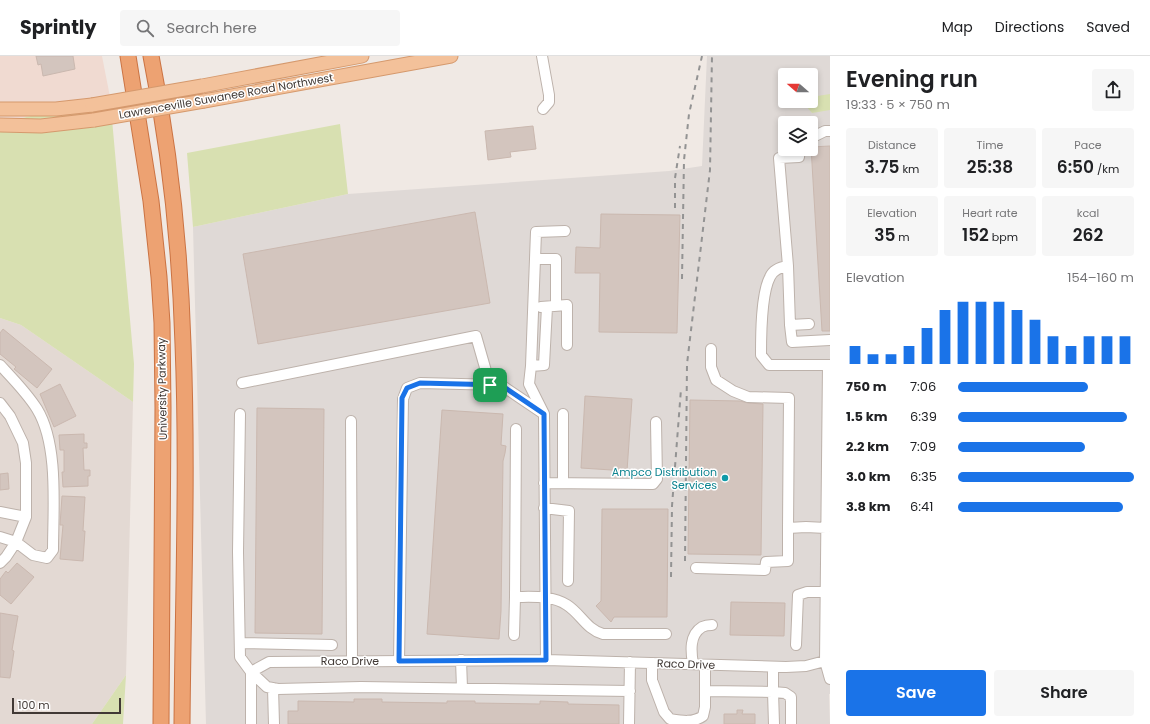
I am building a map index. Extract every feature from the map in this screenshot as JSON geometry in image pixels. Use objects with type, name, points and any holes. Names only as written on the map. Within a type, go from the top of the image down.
[{"type":"highway","name":"University Parkway","points":[[128,56],[151,201],[159,277],[163,408],[161,724]]},
{"type":"highway","name":"University Parkway","points":[[151,56],[165,136],[173,197],[179,267],[183,344],[184,567],[182,724]]},
{"type":"highway","points":[[184,567],[190,604],[191,724]]},
{"type":"highway","points":[[151,724],[161,627]]},
{"type":"main road","name":"Lawrenceville Suwanee Road Northwest","points":[[0,109],[56,109],[92,105],[362,56]]},
{"type":"main road","name":"Lawrenceville Suwanee Road Northwest","points":[[0,125],[41,126],[94,120],[451,56]]},
{"type":"street","points":[[542,56],[549,96],[549,102],[543,109]]},
{"type":"street","points":[[818,134],[825,131],[830,131]]},
{"type":"street","points":[[799,156],[779,158],[788,266],[792,342],[830,340]]},
{"type":"street","points":[[546,660],[544,414],[529,384],[534,308],[536,232],[565,231]]},
{"type":"street","points":[[531,366],[544,365],[556,259],[535,259]]},
{"type":"street","points":[[788,266],[781,267],[770,276],[766,291],[761,327],[761,355],[769,365],[829,365],[825,661],[830,680]]},
{"type":"street","points":[[534,308],[567,305],[567,345]]},
{"type":"street","points":[[790,325],[809,324]]},
{"type":"street","points":[[242,383],[476,336],[490,385]]},
{"type":"street","points":[[696,568],[765,570],[766,562],[788,561],[789,398],[748,397],[733,391],[716,380],[711,367],[711,349]]},
{"type":"street","points":[[0,365],[22,389],[38,411],[48,434],[52,468],[53,550],[47,558],[33,555],[16,542],[0,537]]},
{"type":"street","points":[[399,661],[402,398],[407,388],[420,383],[501,385],[544,414]]},
{"type":"street","points":[[0,403],[10,416],[23,442],[26,464],[26,517],[16,542],[0,563]]},
{"type":"street","points":[[240,414],[238,552],[240,657],[251,672],[267,687],[278,689],[361,687],[630,691]]},
{"type":"street","points":[[563,414],[563,483]]},
{"type":"street","points":[[351,421],[352,661]]},
{"type":"street","points":[[544,483],[652,484],[657,479],[656,422]]},
{"type":"street","points":[[514,635],[516,429]]},
{"type":"street","points":[[544,508],[569,511],[568,581]]},
{"type":"street","points":[[0,512],[26,517]]},
{"type":"street","points":[[788,528],[826,528]]},
{"type":"street","points":[[796,645],[798,595],[807,592],[825,592]]},
{"type":"street","points":[[515,597],[545,597],[567,605],[595,631],[603,634],[666,634]]},
{"type":"street","points":[[693,664],[691,656],[692,638],[701,628],[712,625]]},
{"type":"street","points":[[240,643],[332,645]]},
{"type":"street","points":[[461,660],[462,688]]},
{"type":"street","name":"Raco Drive","points":[[251,672],[268,662],[546,660],[773,667],[806,666],[825,661]]},
{"type":"street","points":[[629,724],[630,662]]},
{"type":"street","points":[[652,663],[652,680],[664,712],[670,719],[683,721],[696,720],[703,716],[705,691],[704,665]]},
{"type":"street","points":[[773,667],[774,724]]},
{"type":"street","points":[[251,672],[251,724]]},
{"type":"street","points":[[273,688],[274,724]]},
{"type":"street","points":[[705,691],[785,693],[791,697],[791,724]]},
{"type":"shaded area","points":[[0,56],[102,56],[110,97],[14,120],[0,118]]},
{"type":"shaded area","points":[[707,56],[830,56],[830,724],[206,724],[193,227],[348,194],[669,171],[702,166]]},
{"type":"shaded area","points":[[0,318],[21,325],[133,402],[126,675],[92,724],[0,724]]},
{"type":"green space","points":[[830,94],[830,110],[812,113],[808,108],[818,108],[818,96]]},
{"type":"green space","points":[[110,97],[134,364],[133,402],[21,325],[0,318],[0,118],[14,120]]},
{"type":"green space","points":[[340,124],[348,194],[193,227],[187,153]]},
{"type":"green space","points":[[126,675],[123,724],[92,724]]},
{"type":"building","points":[[36,56],[73,56],[75,69],[43,76],[41,64],[38,65]]},
{"type":"building","points":[[533,126],[536,149],[510,152],[511,157],[488,160],[485,131]]},
{"type":"building","points":[[830,146],[830,331],[822,331],[812,156],[818,156],[818,147]]},
{"type":"building","points":[[475,212],[490,303],[258,344],[243,254]]},
{"type":"building","points":[[601,214],[680,215],[677,333],[599,332],[600,273],[575,273],[576,247],[600,248]]},
{"type":"building","points":[[3,329],[52,369],[37,388],[14,369],[16,367],[0,354],[0,333]]},
{"type":"building","points":[[60,384],[76,416],[54,427],[40,394]]},
{"type":"building","points":[[585,396],[632,399],[627,471],[581,468]]},
{"type":"building","name":"Ampco Distribution Services","points":[[690,400],[740,401],[763,404],[761,555],[688,554]]},
{"type":"building","points":[[257,408],[324,409],[322,634],[255,633]]},
{"type":"building","points":[[442,410],[503,414],[501,445],[506,446],[503,461],[501,611],[499,639],[427,634]]},
{"type":"building","points":[[84,434],[84,443],[87,443],[87,448],[83,448],[84,470],[90,470],[90,476],[88,476],[88,486],[63,487],[62,472],[64,472],[64,450],[60,450],[59,435]]},
{"type":"building","points":[[8,473],[9,489],[0,490],[0,474]]},
{"type":"building","points":[[62,496],[85,497],[83,561],[60,559],[63,525],[60,525]]},
{"type":"building","points":[[602,509],[668,509],[667,617],[614,617],[611,622],[596,606],[601,601]]},
{"type":"building","points":[[17,563],[34,577],[11,604],[0,595],[0,579],[6,571],[8,573]]},
{"type":"building","points":[[731,602],[785,603],[784,636],[730,635]]},
{"type":"building","points":[[0,613],[18,616],[12,650],[14,651],[10,678],[0,677]]},
{"type":"building","points":[[354,699],[382,699],[382,702],[447,703],[447,701],[475,701],[475,703],[540,704],[540,701],[568,702],[568,704],[619,705],[619,724],[288,724],[288,711],[298,711],[298,701],[354,702]]},
{"type":"building","points":[[737,710],[743,710],[742,714],[755,714],[755,724],[724,724],[724,714],[737,714]]},
{"type":"railway","points":[[682,279],[684,160],[689,114],[702,56]]},
{"type":"railway","points":[[685,561],[687,364],[710,170],[712,56]]},
{"type":"railway","points":[[675,208],[675,178],[680,146]]},
{"type":"railway","points":[[671,577],[672,506],[681,389]]},
{"type":"place","name":"Ampco Distribution Services","points":[[725,478]]},
{"type":"route","points":[[420,383],[490,385],[501,385],[544,414],[546,660],[399,661],[402,398],[407,388],[420,383]]}]
